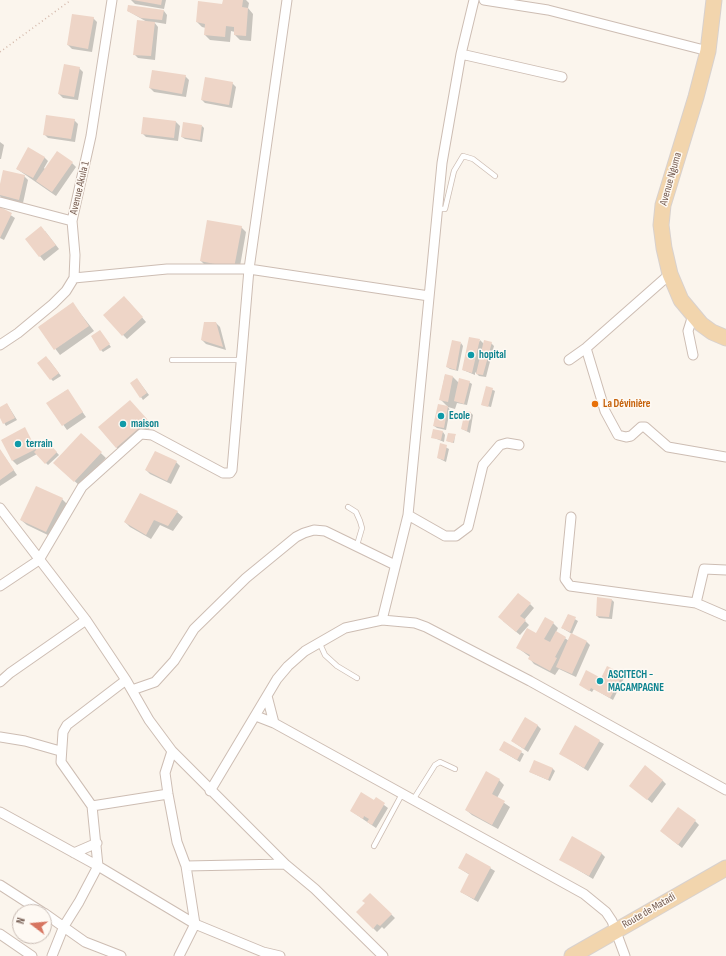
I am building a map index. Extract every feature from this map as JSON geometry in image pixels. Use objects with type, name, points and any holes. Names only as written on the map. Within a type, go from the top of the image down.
[{"type":"main road","name":"Avenue Nguma","points":[[714,0],[708,50],[696,97],[663,206],[661,225],[664,248],[670,274],[681,300],[701,324],[712,332],[726,338]]},
{"type":"main road","name":"Route de Matadi","points":[[572,956],[726,868]]},
{"type":"street","name":"Avenue Akula 1","points":[[74,278],[75,255],[72,221],[91,136],[112,0]]},
{"type":"street","points":[[0,586],[39,560],[82,488],[141,434],[152,435],[223,473],[230,473],[249,269],[288,0]]},
{"type":"street","points":[[382,620],[408,516],[436,209],[442,163],[462,54],[474,0]]},
{"type":"street","points":[[484,0],[548,10],[708,50]]},
{"type":"street","points":[[462,54],[562,77]]},
{"type":"street","points":[[0,202],[72,221]]},
{"type":"street","points":[[0,345],[18,333],[53,304],[66,292],[74,278],[167,269],[249,269],[429,296]]},
{"type":"street","points":[[569,360],[586,348],[670,274]]},
{"type":"street","points":[[693,315],[688,331],[693,355]]},
{"type":"street","points":[[586,348],[605,411],[618,435],[626,438],[631,436],[641,427],[645,427],[668,447],[726,457]]},
{"type":"street","points":[[408,516],[445,536],[456,536],[468,527],[482,465],[500,444],[506,443],[519,445]]},
{"type":"street","points":[[0,508],[86,620],[126,680],[149,720],[172,751],[210,791],[285,864],[315,889],[383,956]]},
{"type":"street","points":[[571,517],[565,579],[570,586],[696,603],[726,616]]},
{"type":"street","points":[[132,690],[155,682],[174,662],[194,629],[246,578],[296,537],[314,530],[325,531],[357,545],[395,565]]},
{"type":"street","points":[[696,603],[704,569],[726,570]]},
{"type":"street","points":[[0,682],[10,672],[86,620]]},
{"type":"street","points":[[210,791],[277,679],[288,666],[305,651],[320,644],[345,628],[382,620],[415,623],[426,627],[530,681],[726,790]]},
{"type":"street","points":[[52,956],[64,926],[79,902],[98,866],[97,843],[92,806],[61,762],[60,751],[63,732],[67,725],[126,680]]},
{"type":"street","points":[[267,696],[274,723]]},
{"type":"street","points":[[256,716],[274,723],[584,894],[606,912],[612,921],[625,956]]},
{"type":"street","points":[[0,738],[17,740],[60,751]]},
{"type":"street","points":[[172,751],[165,773],[177,842],[186,866],[195,924],[179,956]]},
{"type":"street","points":[[92,806],[168,794]]},
{"type":"street","points":[[0,812],[98,866],[195,924],[262,954],[280,956]]},
{"type":"street","points":[[74,853],[97,843]]},
{"type":"street","points":[[186,866],[285,864]]},
{"type":"street","points":[[0,884],[30,904]]},
{"type":"street","points":[[52,919],[85,942],[121,956]]},
{"type":"street","points":[[0,934],[32,956]]},
{"type":"lane","points":[[436,209],[445,209],[454,171],[463,156],[473,159],[494,176]]},
{"type":"lane","points":[[172,360],[241,360]]},
{"type":"lane","points":[[348,507],[356,512],[362,528],[357,545]]},
{"type":"lane","points":[[320,644],[325,655],[337,666],[357,678]]},
{"type":"lane","points":[[413,800],[435,765],[440,762],[454,770]]},
{"type":"lane","points":[[374,846],[402,794]]},
{"type":"path","points":[[0,52],[71,0]]},
{"type":"building","points":[[133,0],[162,0],[161,5]]},
{"type":"building","points":[[223,0],[243,0],[242,7],[248,8],[246,36],[234,35],[234,27],[226,26],[225,37],[204,35],[205,24],[196,22],[198,1],[222,4]]},
{"type":"building","points":[[128,5],[164,10],[162,20],[141,18],[127,11]]},
{"type":"building","points":[[72,14],[94,17],[88,49],[67,45]]},
{"type":"building","points":[[137,20],[155,22],[151,56],[133,55]]},
{"type":"building","points":[[64,64],[80,67],[74,97],[58,94]]},
{"type":"building","points":[[152,70],[186,75],[182,94],[149,88]]},
{"type":"building","points":[[205,77],[233,82],[229,105],[201,100]]},
{"type":"building","points":[[46,115],[75,119],[71,139],[43,135]]},
{"type":"building","points":[[143,117],[176,121],[174,138],[141,134]]},
{"type":"building","points":[[183,122],[202,125],[200,140],[181,137]]},
{"type":"building","points":[[28,147],[45,157],[33,178],[16,169]]},
{"type":"building","points":[[57,151],[73,162],[52,192],[36,181]]},
{"type":"building","points":[[3,170],[25,175],[19,200],[0,195],[0,184]]},
{"type":"building","points":[[0,207],[12,213],[0,238]]},
{"type":"building","points":[[207,220],[242,226],[234,268],[200,261]]},
{"type":"building","points":[[41,226],[56,245],[39,257],[25,239]]},
{"type":"building","points":[[124,296],[143,317],[122,336],[103,315]]},
{"type":"building","points":[[73,302],[89,326],[54,350],[38,327]]},
{"type":"building","points":[[204,322],[216,322],[223,347],[201,340]]},
{"type":"building","points":[[100,330],[110,344],[100,351],[91,336]]},
{"type":"building","name":"hopital","points":[[469,337],[480,339],[472,373],[462,370]]},
{"type":"building","points":[[452,340],[461,342],[456,370],[446,367]]},
{"type":"building","points":[[484,340],[492,342],[483,375],[476,374]]},
{"type":"building","points":[[46,356],[59,373],[50,380],[37,363]]},
{"type":"building","points":[[445,374],[453,376],[448,402],[439,400]]},
{"type":"building","points":[[137,378],[147,393],[140,398],[130,383]]},
{"type":"building","points":[[459,378],[470,381],[464,404],[454,401]]},
{"type":"building","points":[[486,386],[493,388],[488,407],[481,405]]},
{"type":"building","points":[[68,389],[83,412],[62,426],[46,403]]},
{"type":"building","name":"maison","points":[[130,400],[148,420],[116,448],[98,427]]},
{"type":"building","points":[[7,403],[15,418],[3,424],[0,418],[0,407]]},
{"type":"building","name":"Ecole","points":[[438,404],[448,406],[444,428],[433,426]]},
{"type":"building","points":[[465,411],[471,412],[467,431],[461,429]]},
{"type":"building","name":"terrain","points":[[25,427],[36,449],[12,461],[1,440]]},
{"type":"building","points":[[433,429],[443,431],[441,440],[431,438]]},
{"type":"building","points":[[81,433],[102,452],[74,482],[53,463]]},
{"type":"building","points":[[448,433],[456,434],[453,443],[446,441]]},
{"type":"building","points":[[46,440],[57,452],[45,464],[34,452]]},
{"type":"building","points":[[440,443],[447,445],[444,460],[437,458]]},
{"type":"building","points":[[0,449],[14,470],[0,480]]},
{"type":"building","name":"maison","points":[[155,451],[177,461],[167,481],[145,470]]},
{"type":"building","points":[[36,486],[63,498],[46,532],[20,520]]},
{"type":"building","points":[[140,493],[178,511],[168,526],[154,520],[146,535],[124,522]]},
{"type":"building","points":[[518,593],[531,603],[520,616],[526,620],[516,632],[498,617]]},
{"type":"building","points":[[597,597],[612,599],[609,617],[596,616]]},
{"type":"building","points":[[568,614],[576,617],[570,632],[561,628]]},
{"type":"building","points":[[545,617],[554,622],[544,639],[550,642],[556,631],[566,637],[555,657],[557,658],[550,671],[528,659],[530,655],[516,648],[527,628],[536,633]]},
{"type":"building","points":[[571,633],[587,641],[572,674],[556,667]]},
{"type":"building","name":"ASCITECH - MACAMPAGNE","points":[[607,666],[623,674],[610,698],[591,688],[589,691],[579,685],[586,670],[601,678]]},
{"type":"building","points":[[525,717],[538,725],[524,749],[511,741]]},
{"type":"building","points":[[575,725],[600,740],[584,768],[559,754]]},
{"type":"building","points":[[504,741],[522,751],[517,760],[499,750]]},
{"type":"building","points":[[534,760],[553,768],[548,780],[529,772]]},
{"type":"building","points":[[645,765],[663,780],[647,800],[629,786]]},
{"type":"building","points":[[486,771],[500,779],[492,794],[505,801],[492,825],[465,810]]},
{"type":"building","points":[[361,792],[374,800],[376,797],[385,803],[372,825],[367,822],[369,819],[364,816],[363,819],[350,811]]},
{"type":"building","points":[[678,807],[696,820],[678,845],[660,831]]},
{"type":"building","points":[[572,836],[602,853],[589,876],[559,860]]},
{"type":"building","points":[[466,853],[491,867],[474,899],[460,892],[469,874],[458,868]]},
{"type":"building","points":[[370,893],[392,914],[380,926],[377,924],[373,929],[356,912],[365,903],[362,901]]},
{"type":"place","name":"hopital","points":[[471,355]]},
{"type":"place","name":"La Dévinière","points":[[595,404]]},
{"type":"place","name":"Ecole","points":[[441,416]]},
{"type":"place","name":"maison","points":[[123,424]]},
{"type":"place","name":"terrain","points":[[18,444]]},
{"type":"place","name":"ASCITECH - MACAMPAGNE","points":[[600,681]]}]
